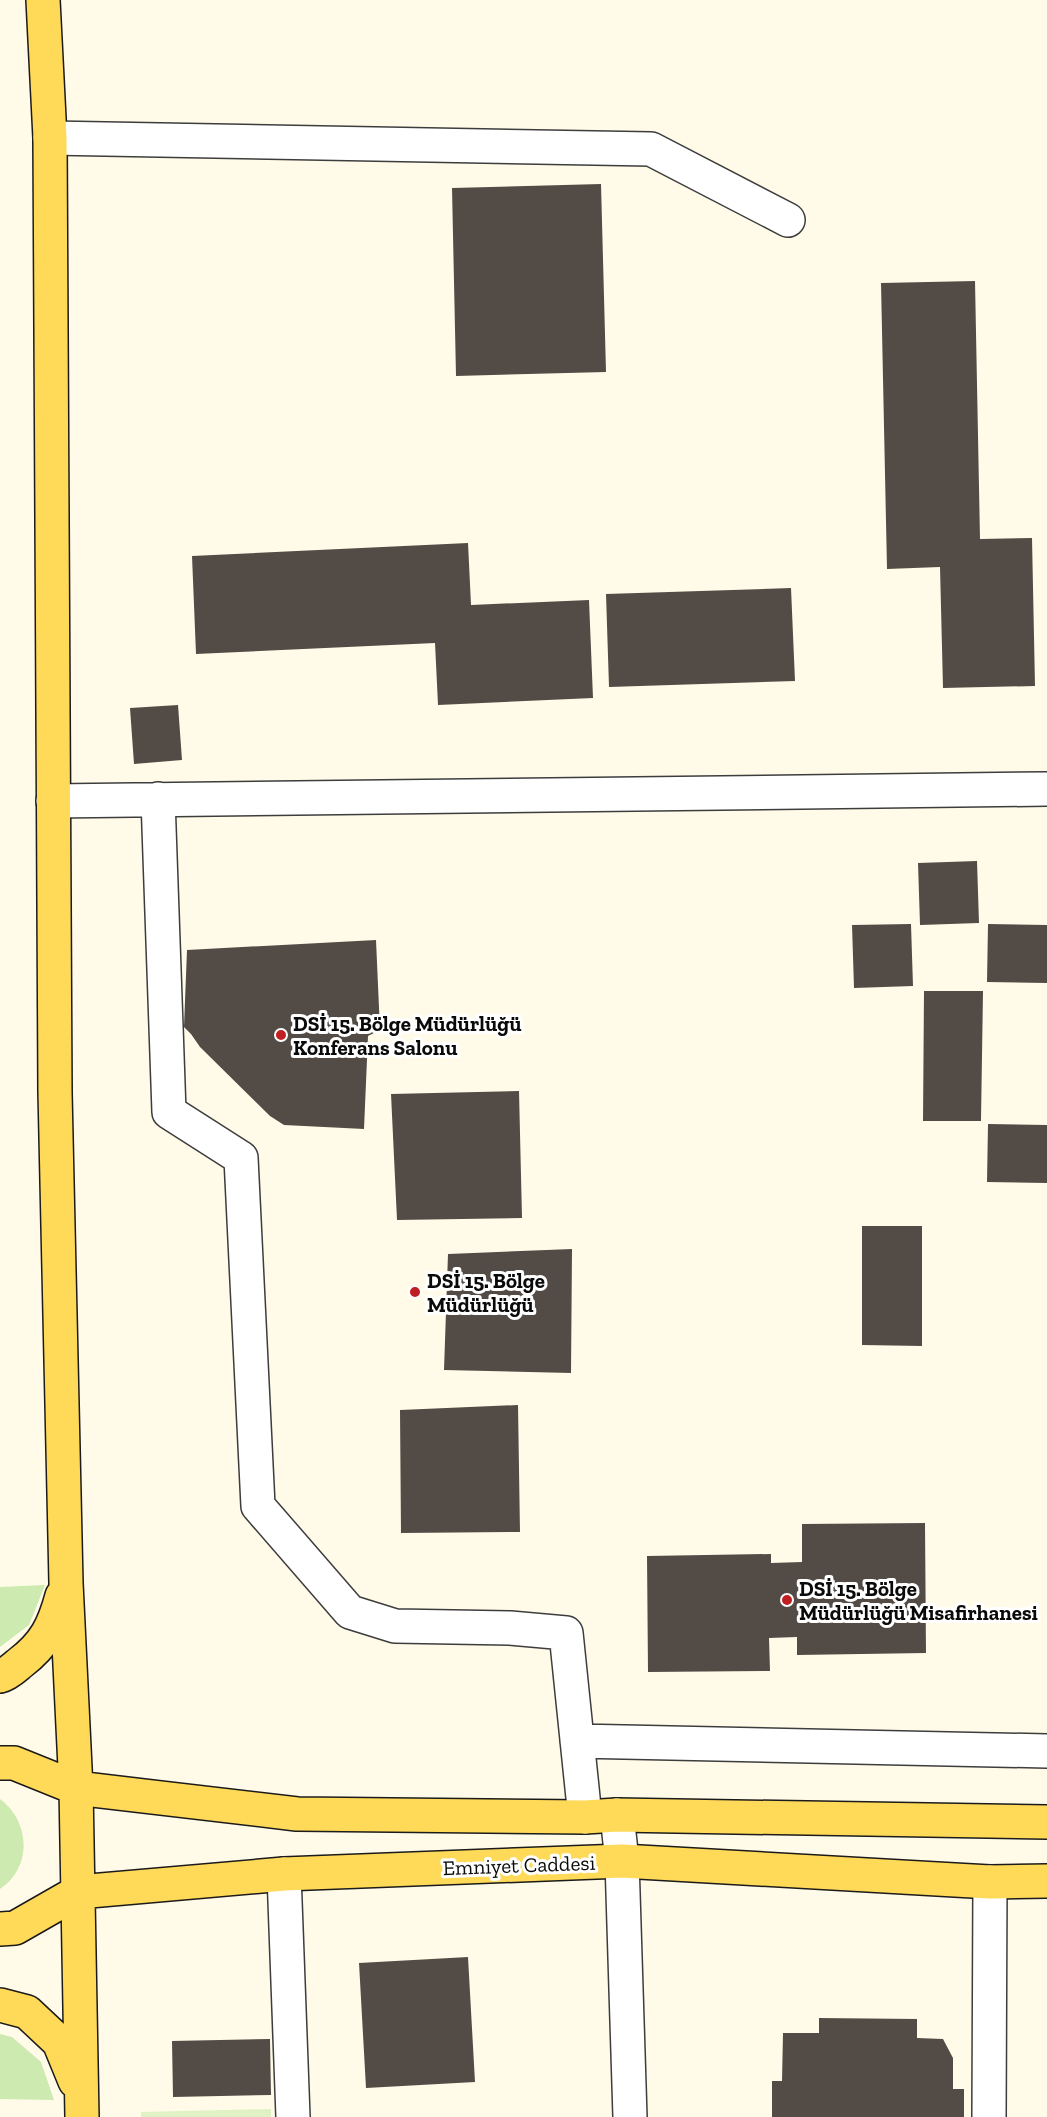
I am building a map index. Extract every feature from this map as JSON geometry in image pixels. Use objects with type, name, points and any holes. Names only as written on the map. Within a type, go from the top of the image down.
[{"type":"main road","points":[[43,0],[50,138],[55,1092],[66,1583],[76,1788],[82,2108]]},
{"type":"main road","points":[[0,1676],[6,1674],[37,1650],[55,1622],[66,1583]]},
{"type":"main road","points":[[0,1762],[14,1763],[76,1788],[297,1814],[585,1817],[617,1815],[1047,1822]]},
{"type":"main road","name":"Emniyet Caddesi","points":[[0,1929],[15,1928],[78,1892],[285,1874],[622,1861],[990,1882],[1047,1881]]},
{"type":"main road","points":[[0,2005],[27,2012],[59,2042],[82,2108]]},
{"type":"street","points":[[50,138],[651,149],[788,220]]},
{"type":"street","points":[[53,801],[1047,789]]},
{"type":"street","points":[[158,799],[169,1112],[240,1158],[258,1506],[350,1611],[395,1626],[510,1628],[566,1633],[585,1817]]},
{"type":"street","points":[[577,1741],[1047,1752]]},
{"type":"street","points":[[617,1815],[622,1861],[630,2117]]},
{"type":"street","points":[[285,1874],[293,2117]]},
{"type":"street","points":[[989,2117],[990,1882]]},
{"type":"green space","points":[[45,1585],[29,1625],[0,1647],[0,1587]]},
{"type":"green space","points":[[0,1799],[17,1819],[24,1844],[18,1869],[11,1880],[0,1889]]},
{"type":"green space","points":[[0,2034],[12,2037],[41,2062],[54,2100],[0,2099]]},
{"type":"green space","points":[[271,2109],[271,2117],[141,2117],[141,2112]]},
{"type":"building","points":[[601,184],[606,372],[456,376],[452,188]]},
{"type":"building","points":[[975,281],[980,539],[1032,538],[1035,686],[943,688],[940,567],[887,569],[881,283]]},
{"type":"building","points":[[468,543],[471,605],[589,600],[593,698],[438,705],[435,643],[196,654],[192,556]]},
{"type":"building","points":[[791,588],[795,681],[609,687],[606,594]]},
{"type":"building","points":[[178,705],[182,760],[134,764],[130,708]]},
{"type":"building","points":[[977,861],[979,923],[920,925],[918,863]]},
{"type":"building","points":[[911,924],[913,986],[854,988],[852,925]]},
{"type":"building","points":[[988,924],[1047,925],[1047,983],[987,982]]},
{"type":"building","name":"DSİ 15. Bölge Müdürlüğü Konferans Salonu","points":[[376,940],[380,1030],[368,1036],[364,1129],[284,1125],[270,1116],[200,1047],[184,1027],[187,950]]},
{"type":"building","points":[[924,991],[983,991],[981,1121],[923,1121]]},
{"type":"building","points":[[519,1091],[522,1218],[397,1220],[391,1094]]},
{"type":"building","points":[[988,1124],[1047,1125],[1047,1183],[987,1182]]},
{"type":"building","points":[[862,1226],[922,1226],[922,1346],[862,1345]]},
{"type":"building","points":[[572,1249],[571,1373],[444,1370],[448,1254]]},
{"type":"building","points":[[518,1405],[520,1532],[401,1533],[400,1410]]},
{"type":"building","name":"DSİ 15. Bölge Müdürlüğü Misafirhanesi","points":[[925,1523],[926,1653],[797,1655],[797,1637],[769,1638],[770,1671],[648,1672],[647,1556],[771,1554],[771,1563],[802,1562],[802,1524]]},
{"type":"building","points":[[468,1957],[475,2082],[366,2088],[359,1963]]},
{"type":"building","points":[[819,2018],[917,2019],[917,2038],[943,2039],[953,2058],[953,2089],[964,2089],[964,2117],[772,2117],[772,2081],[782,2081],[783,2033],[819,2033]]},
{"type":"building","points":[[270,2039],[271,2095],[173,2097],[172,2041]]},
{"type":"place","name":"DSİ 15. Bölge Müdürlüğü Konferans Salonu","points":[[281,1035]]},
{"type":"place","name":"DSİ 15. Bölge Müdürlüğü","points":[[415,1292]]},
{"type":"place","name":"DSİ 15. Bölge Müdürlüğü Misafirhanesi","points":[[787,1600]]}]
